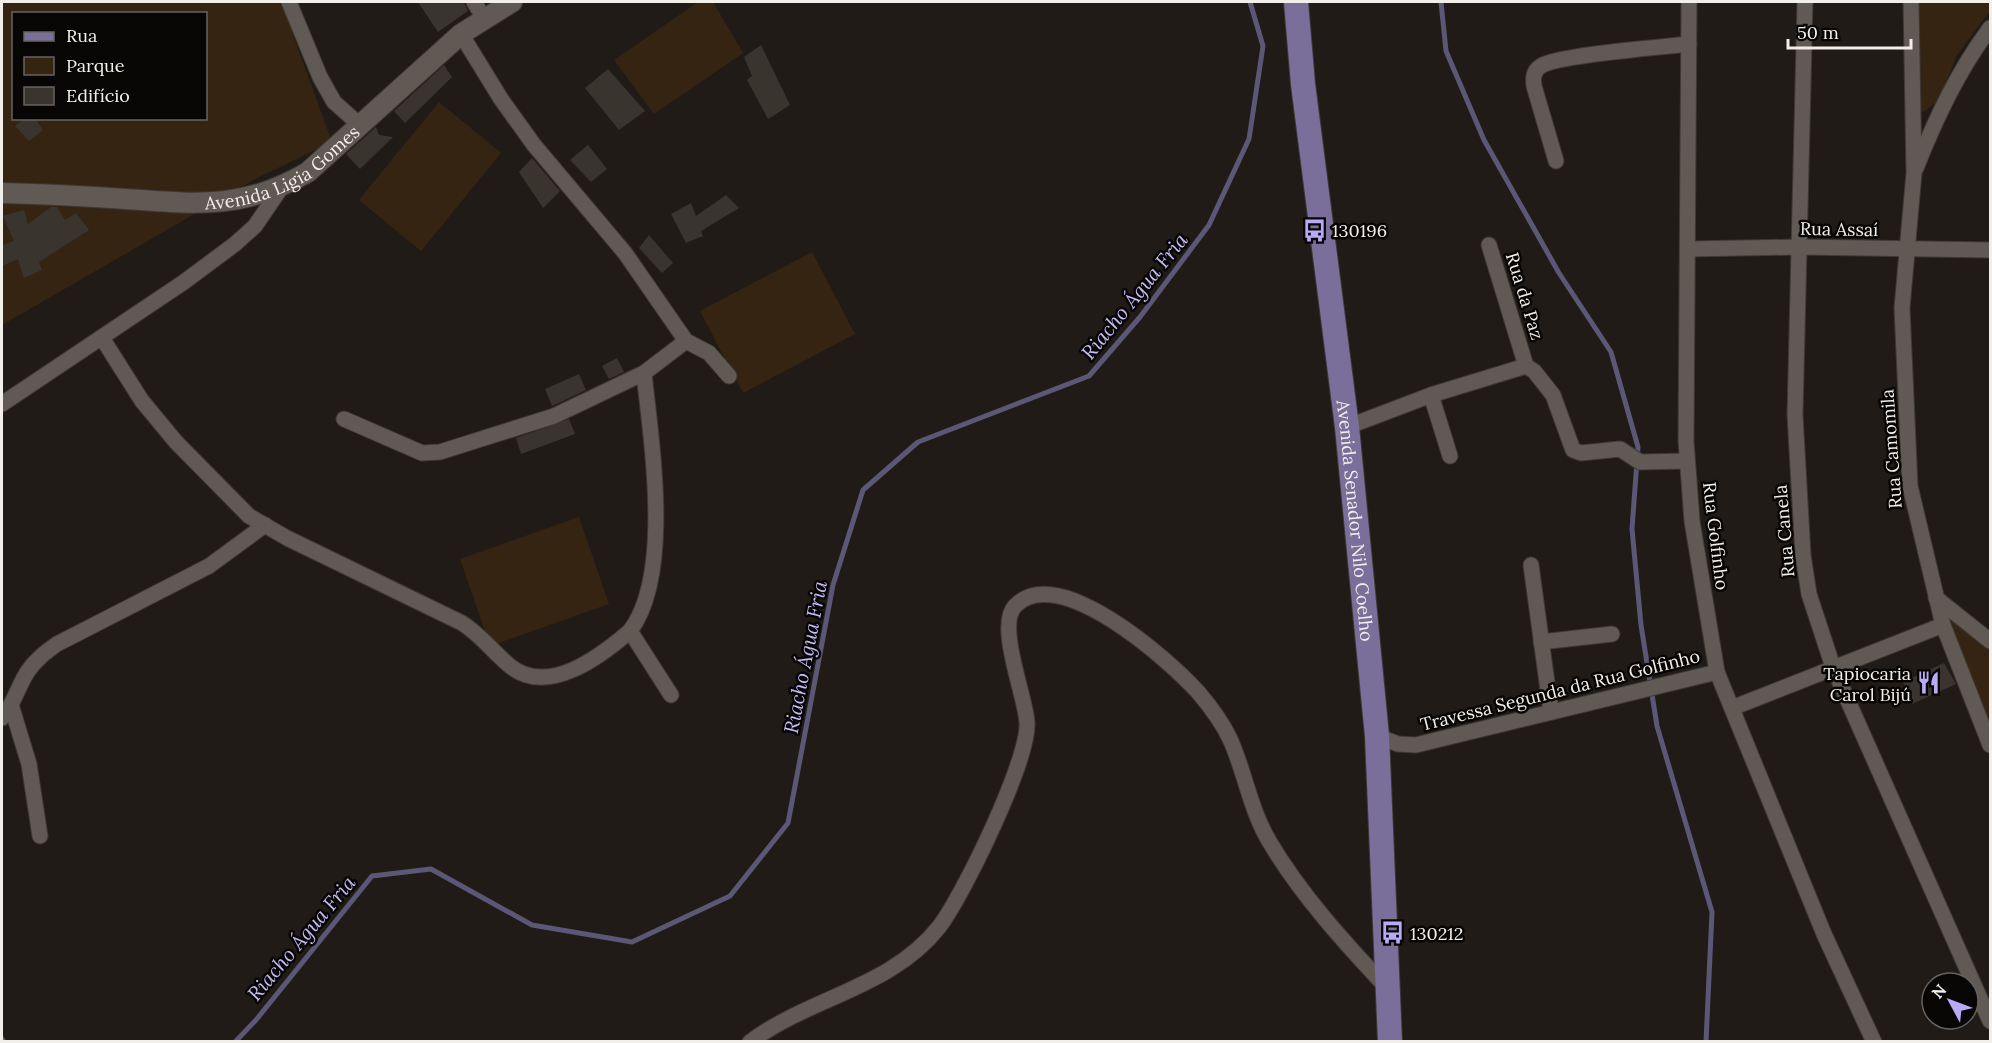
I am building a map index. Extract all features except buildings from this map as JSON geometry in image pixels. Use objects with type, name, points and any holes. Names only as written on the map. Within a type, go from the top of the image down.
[{"type":"main road","name":"Avenida Senador Nilo Coelho","points":[[1296,2],[1303,84],[1347,427],[1377,736],[1390,1041]]},
{"type":"street","points":[[289,2],[320,78],[334,102],[361,126]]},
{"type":"street","points":[[474,2],[484,18]]},
{"type":"street","name":"Avenida Ligia Gomes","points":[[2,193],[196,204],[240,200],[281,188],[308,172],[461,34],[512,2]]},
{"type":"street","name":"Rua Golfinho","points":[[1689,2],[1687,461],[1692,521],[1717,672],[1820,923],[1874,1041]]},
{"type":"street","name":"Rua Canela","points":[[1805,2],[1795,416],[1803,555],[1809,594],[1833,667],[1990,1021]]},
{"type":"street","name":"Rua Camomila","points":[[1911,2],[1914,173],[1902,308],[1910,486],[1942,625],[1990,745]]},
{"type":"street","name":"Rua Camomila","points":[[1914,173],[1936,118],[1975,49],[1990,28]]},
{"type":"street","points":[[461,34],[501,99],[534,145],[624,253],[687,341],[709,353],[729,376]]},
{"type":"street","points":[[1556,161],[1534,86],[1534,75],[1539,67],[1561,60],[1689,44]]},
{"type":"street","points":[[2,404],[184,282],[235,244],[255,225],[281,188]]},
{"type":"street","name":"Rua da Paz","points":[[1347,427],[1431,395],[1526,366],[1489,245]]},
{"type":"street","name":"Rua Assaí","points":[[1688,249],[1799,247],[1990,250]]},
{"type":"street","points":[[102,338],[142,401],[176,442],[249,516],[462,623],[483,638],[512,668],[527,676],[543,678],[600,657],[630,632],[640,618],[650,587],[654,548],[654,485],[644,373]]},
{"type":"street","points":[[344,419],[422,453],[440,452],[554,416],[644,373],[687,341]]},
{"type":"street","points":[[1526,366],[1534,371],[1553,395],[1573,450],[1581,453],[1620,449],[1637,461],[1687,461]]},
{"type":"street","points":[[1431,395],[1450,456]]},
{"type":"street","points":[[2,718],[27,672],[38,657],[57,644],[209,566],[265,525]]},
{"type":"street","points":[[1531,564],[1551,712]]},
{"type":"street","points":[[750,1041],[775,1023],[862,986],[902,963],[939,927],[972,872],[1015,775],[1028,726],[1008,625],[1015,606],[1027,598],[1043,595],[1086,604],[1127,631],[1197,691],[1217,717],[1230,740],[1249,797],[1268,839],[1324,918],[1387,988]]},
{"type":"street","points":[[1936,598],[1990,641]]},
{"type":"street","points":[[1732,708],[1942,625]]},
{"type":"street","points":[[630,632],[671,695]]},
{"type":"street","points":[[1542,642],[1612,634]]},
{"type":"street","name":"Travessa Segunda da Rua Golfinho","points":[[1377,736],[1398,744],[1416,745],[1628,693],[1659,688],[1717,672]]},
{"type":"street","points":[[11,705],[29,764],[40,836]]},
{"type":"green space","points":[[2,2],[281,2],[332,142],[257,178],[2,325]]},
{"type":"green space","points":[[698,2],[713,2],[743,53],[654,114],[614,60]]},
{"type":"green space","points":[[1917,2],[1990,2],[1990,11],[1957,55],[1939,100],[1923,112],[1917,109]]},
{"type":"green space","points":[[439,102],[501,153],[421,251],[359,200]]},
{"type":"green space","points":[[812,252],[855,334],[743,393],[700,311]]},
{"type":"green space","points":[[579,517],[609,604],[490,646],[460,559]]},
{"type":"green space","points":[[1946,616],[1990,650],[1990,730]]},
{"type":"waterway","name":"Riacho Água Fria","points":[[235,1042],[256,1020],[372,876],[431,869],[532,925],[632,942],[730,896],[788,823],[833,585],[863,490],[918,442],[1089,376],[1140,317],[1209,225],[1249,139],[1263,46],[1250,2]]},
{"type":"waterway","points":[[1441,2],[1446,51],[1484,140],[1559,273],[1611,352],[1638,447],[1632,529],[1641,625],[1657,726],[1712,912],[1706,1042]]},
{"type":"place","name":"130196","points":[[1314,230]]},
{"type":"place","name":"Tapiocaria Carol Bijú","points":[[1929,683]]},
{"type":"place","name":"130212","points":[[1392,933]]}]
